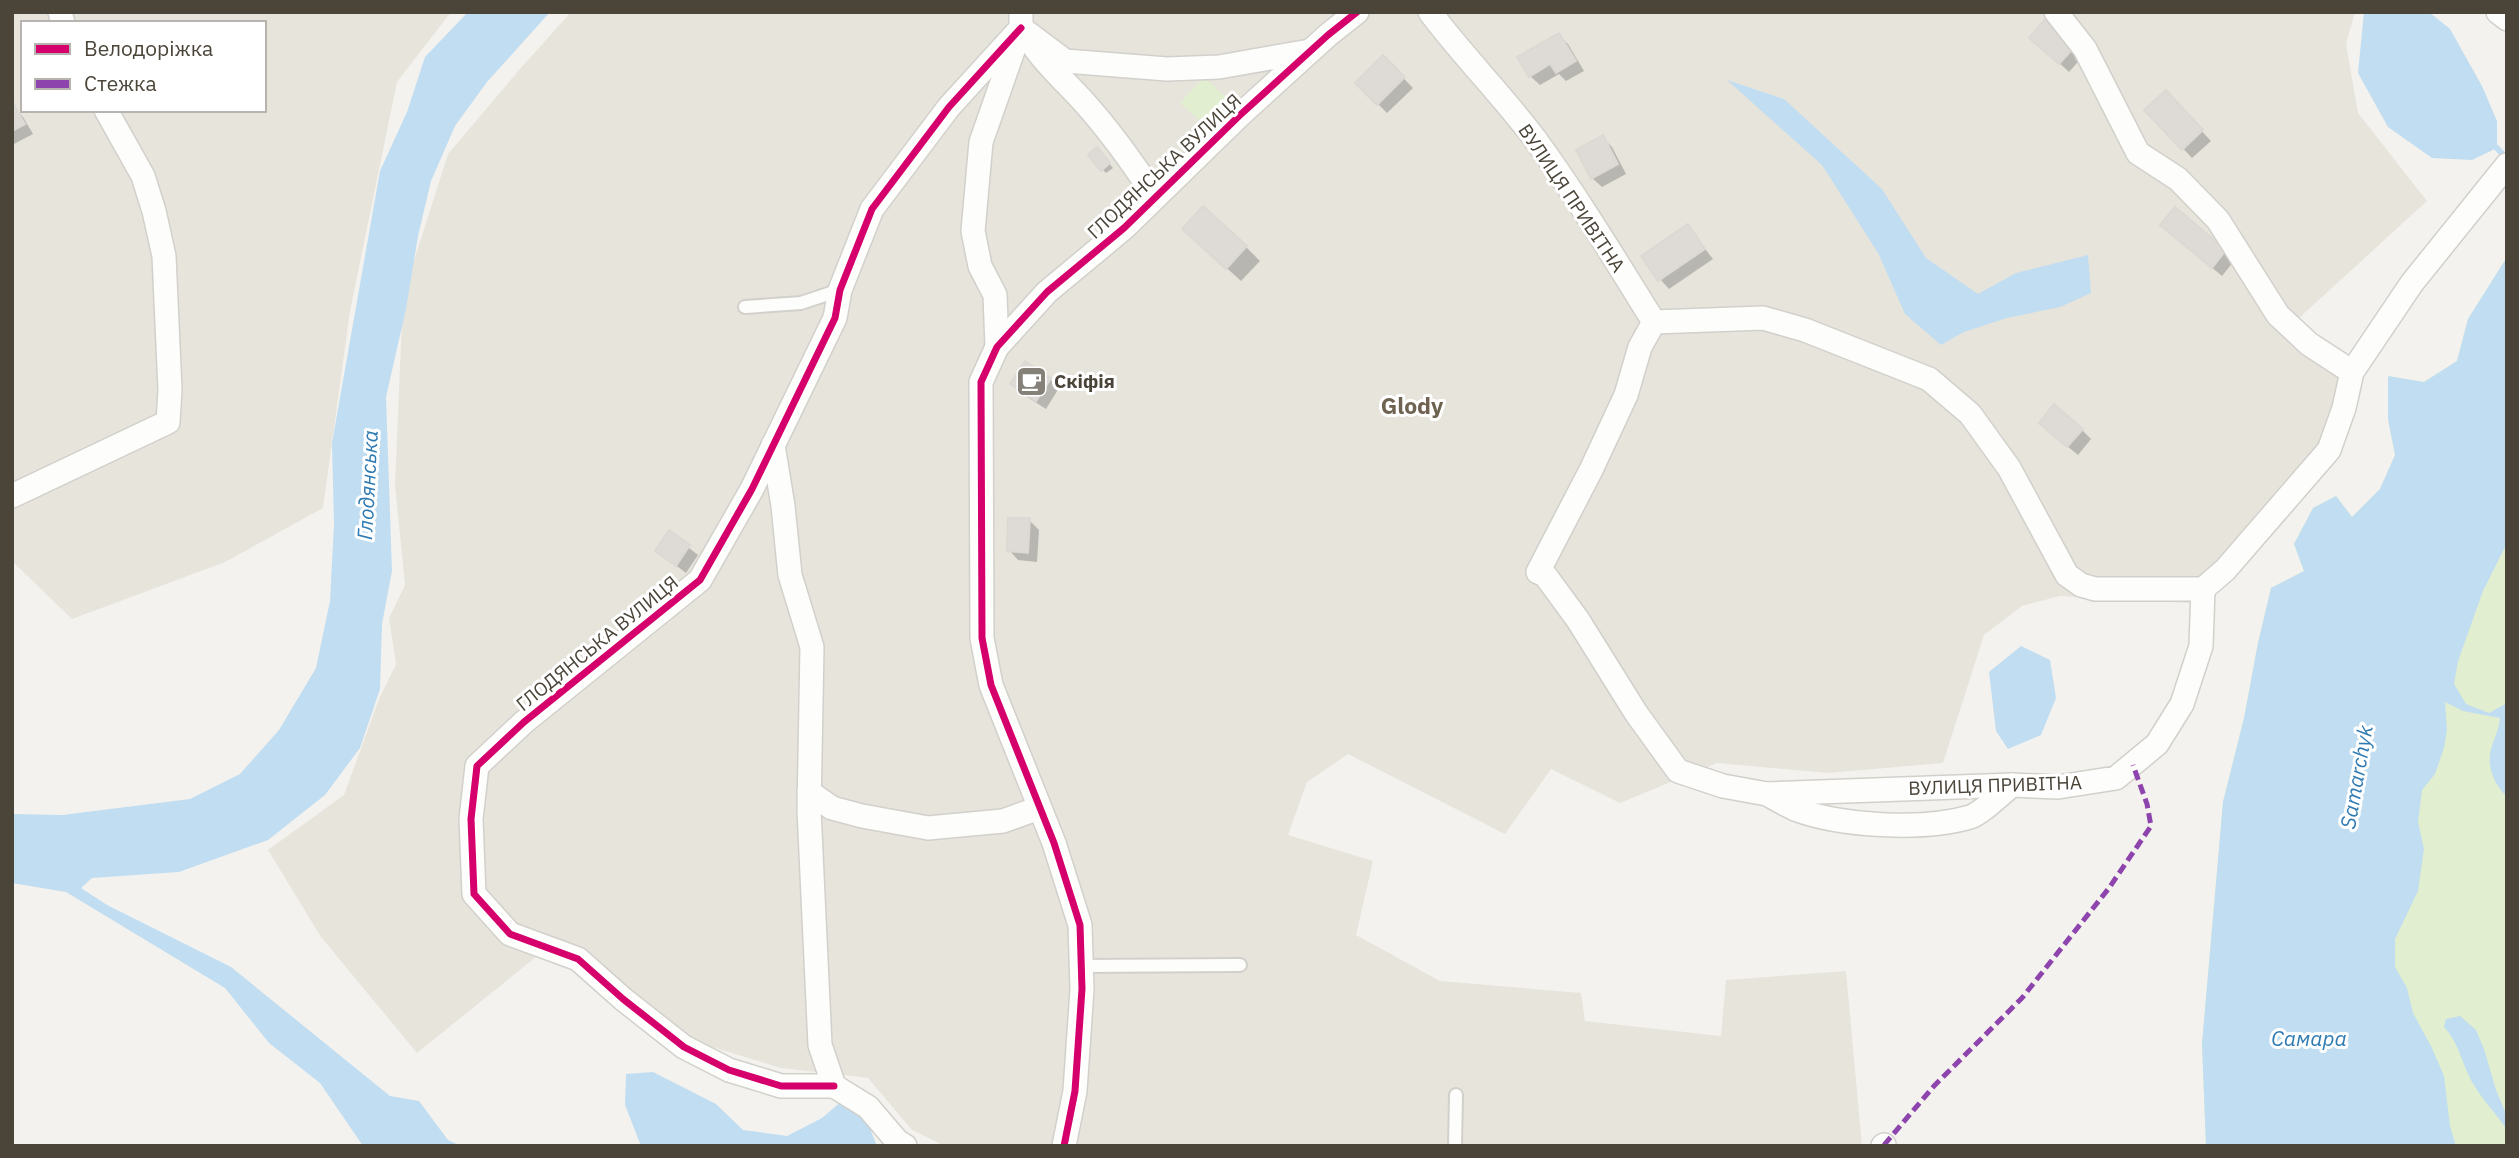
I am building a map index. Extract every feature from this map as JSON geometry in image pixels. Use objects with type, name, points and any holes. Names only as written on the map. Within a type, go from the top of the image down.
[{"type":"street","name":"ГЛОДЯНСЬКА ВУЛИЦЯ","points":[[997,347],[1047,292],[1124,228],[1311,50],[1357,12]]},
{"type":"street","name":"ВУЛИЦЯ ПРИВІТНА","points":[[1430,12],[1534,139],[1609,250],[1654,323],[1640,347],[1620,407],[1538,572],[1545,575],[1578,620],[1636,713],[1678,771],[1723,786],[1767,794],[2012,785],[2058,787],[2116,778],[2157,744],[2182,704],[2201,646],[2203,589]]},
{"type":"street","points":[[2498,12],[2507,19]]},
{"type":"street","points":[[2059,13],[2085,50],[2138,153],[2178,179],[2218,220],[2278,315],[2309,344],[2352,372]]},
{"type":"street","name":"ГЛОДЯНСЬКА ВУЛИЦЯ","points":[[834,1086],[780,1086],[729,1070],[684,1047],[578,959],[510,934],[474,894],[471,819],[477,766],[524,722],[700,580],[752,489],[835,318],[840,290],[872,209],[949,107],[1021,20],[1065,61],[1167,69],[1219,67],[1311,50]]},
{"type":"street","points":[[1021,20],[1051,70],[1082,99],[1130,159],[1155,197]]},
{"type":"street","points":[[1021,20],[981,142],[972,231],[980,266],[995,295],[997,347],[981,382],[982,638],[992,685],[1054,843],[1080,925],[1082,989],[1075,1091],[1064,1146]]},
{"type":"street","points":[[12,496],[168,422],[170,390],[164,256],[143,176],[107,112]]},
{"type":"street","points":[[1654,323],[1763,318],[1805,330],[1929,379],[1970,414],[2009,468],[2067,575],[2081,585],[2095,589],[2203,589],[2225,570],[2329,450],[2352,372],[2412,282],[2507,165]]},
{"type":"street","points":[[773,445],[790,575],[812,647],[809,792],[820,1045],[834,1086],[868,1107],[897,1141],[905,1146]]},
{"type":"street","points":[[1767,794],[1794,809],[1832,819],[1878,824],[1926,824],[1972,816],[2012,785]]},
{"type":"street","points":[[809,792],[832,808],[928,828],[1003,821],[1039,808]]},
{"type":"lane","points":[[745,307],[801,303],[840,290]]},
{"type":"lane","points":[[1082,966],[1240,965]]},
{"type":"lane","points":[[1455,1146],[1456,1095]]},
{"type":"shaded area","points":[[12,12],[451,12],[397,82],[350,311],[323,508],[225,562],[72,619],[12,561]]},
{"type":"shaded area","points":[[571,12],[2355,12],[2346,44],[2358,113],[2427,201],[2299,318],[2340,382],[2329,440],[2248,536],[2189,603],[2060,596],[2022,606],[1984,635],[1943,763],[1828,773],[1717,763],[1620,803],[1551,769],[1505,834],[1348,754],[1307,782],[1288,835],[1373,861],[1356,935],[1440,981],[1581,993],[1585,1021],[1721,1036],[1726,980],[1846,971],[1862,1146],[945,1146],[912,1130],[868,1078],[781,1068],[692,1041],[557,940],[417,1053],[321,937],[268,850],[344,795],[379,699],[396,664],[389,618],[405,585],[395,486],[403,295],[448,154]]},
{"type":"green space","points":[[1204,77],[1229,100],[1206,126],[1180,103]]},
{"type":"green space","name":"Самара","points":[[2507,257],[2507,1146],[2206,1146],[2202,1044],[2223,802],[2244,718],[2271,588],[2304,571],[2294,544],[2313,508],[2336,496],[2352,517],[2380,489],[2395,455],[2388,419],[2388,376],[2424,382],[2457,361],[2468,319]]},
{"type":"water","name":"Глодянська","points":[[468,12],[550,12],[487,82],[455,126],[431,181],[386,397],[392,571],[382,624],[380,689],[360,748],[325,795],[268,840],[179,872],[92,878],[81,888],[107,905],[231,967],[390,1096],[419,1101],[448,1140],[461,1146],[363,1146],[320,1083],[269,1043],[225,988],[66,892],[12,883],[12,814],[62,815],[190,799],[240,774],[279,730],[316,668],[330,601],[334,524],[332,443],[380,171],[407,112],[425,57]]},
{"type":"water","points":[[2364,12],[2429,12],[2450,29],[2482,86],[2497,121],[2497,148],[2472,160],[2432,158],[2388,127],[2358,73]]},
{"type":"water","points":[[1727,80],[1784,99],[1882,189],[1926,258],[1978,294],[2016,273],[2088,255],[2091,293],[2060,307],[2007,318],[1964,332],[1941,345],[1905,314],[1878,253],[1822,165]]},
{"type":"water","name":"Самара","points":[[2507,257],[2507,543],[2483,591],[2458,661],[2454,684],[2466,704],[2489,713],[2507,703],[2507,797],[2493,777],[2490,763],[2491,748],[2500,718],[2463,711],[2445,702],[2447,730],[2444,748],[2435,774],[2422,790],[2418,822],[2424,849],[2418,891],[2395,939],[2395,967],[2407,988],[2413,1013],[2444,1076],[2450,1126],[2456,1146],[2206,1146],[2202,1044],[2223,802],[2244,718],[2271,588],[2304,571],[2294,544],[2313,508],[2336,496],[2352,517],[2380,489],[2395,455],[2388,419],[2388,376],[2424,382],[2457,361],[2468,319]]},
{"type":"water","points":[[2021,646],[2050,660],[2056,698],[2041,735],[2008,749],[1996,731],[1989,672]]},
{"type":"water","points":[[2460,1016],[2476,1030],[2484,1049],[2507,1116],[2507,1130],[2474,1085],[2454,1041],[2444,1027],[2446,1019]]},
{"type":"water","points":[[653,1072],[716,1104],[743,1130],[787,1136],[822,1118],[843,1100],[865,1116],[877,1146],[641,1146],[625,1105],[626,1074]]},
{"type":"building","points":[[2047,17],[2077,44],[2059,64],[2029,38]]},
{"type":"building","points":[[1559,33],[1576,61],[1556,73],[1550,64],[1529,77],[1517,57]]},
{"type":"building","points":[[1383,55],[1405,77],[1377,105],[1355,83]]},
{"type":"building","points":[[2166,90],[2203,130],[2182,150],[2144,110]]},
{"type":"building","points":[[14,105],[25,124],[12,131],[12,106]]},
{"type":"building","points":[[1603,135],[1618,164],[1591,179],[1576,150]]},
{"type":"building","points":[[1097,147],[1110,163],[1101,171],[1088,155]]},
{"type":"building","points":[[1203,206],[1247,246],[1226,269],[1182,229]]},
{"type":"building","points":[[2175,207],[2226,250],[2212,268],[2160,225]]},
{"type":"building","points":[[1688,224],[1705,249],[1658,281],[1641,256]]},
{"type":"building","name":"Скіфія","points":[[1025,361],[1051,378],[1036,401],[1010,384]]},
{"type":"building","points":[[2054,404],[2083,429],[2067,447],[2039,423]]},
{"type":"building","points":[[1008,518],[1030,518],[1028,553],[1007,551]]},
{"type":"building","points":[[669,530],[690,545],[676,566],[655,551]]},
{"type":"waterway","points":[[2497,148],[2507,159]]},
{"type":"marked path","points":[[1884,1145],[1934,1086],[2022,998],[2109,888],[2151,826],[2147,804],[2133,765]]},
{"type":"cycle path","points":[[1064,1146],[1075,1091],[1082,989],[1080,925],[1054,843],[991,685],[982,638],[981,382],[997,347],[1047,292],[1124,228],[1239,116],[1357,12]]},
{"type":"cycle path","points":[[834,1086],[781,1086],[729,1070],[684,1047],[578,959],[510,934],[474,894],[471,819],[477,766],[524,722],[700,580],[752,489],[835,318],[840,290],[872,209],[949,107],[1021,28]]},
{"type":"place","name":"Скіфія","points":[[1031,381]]},
{"type":"district","name":"Glody","points":[[1412,405]]},
{"type":"water label","name":"Samarchyk","points":[[2356,777]]}]
